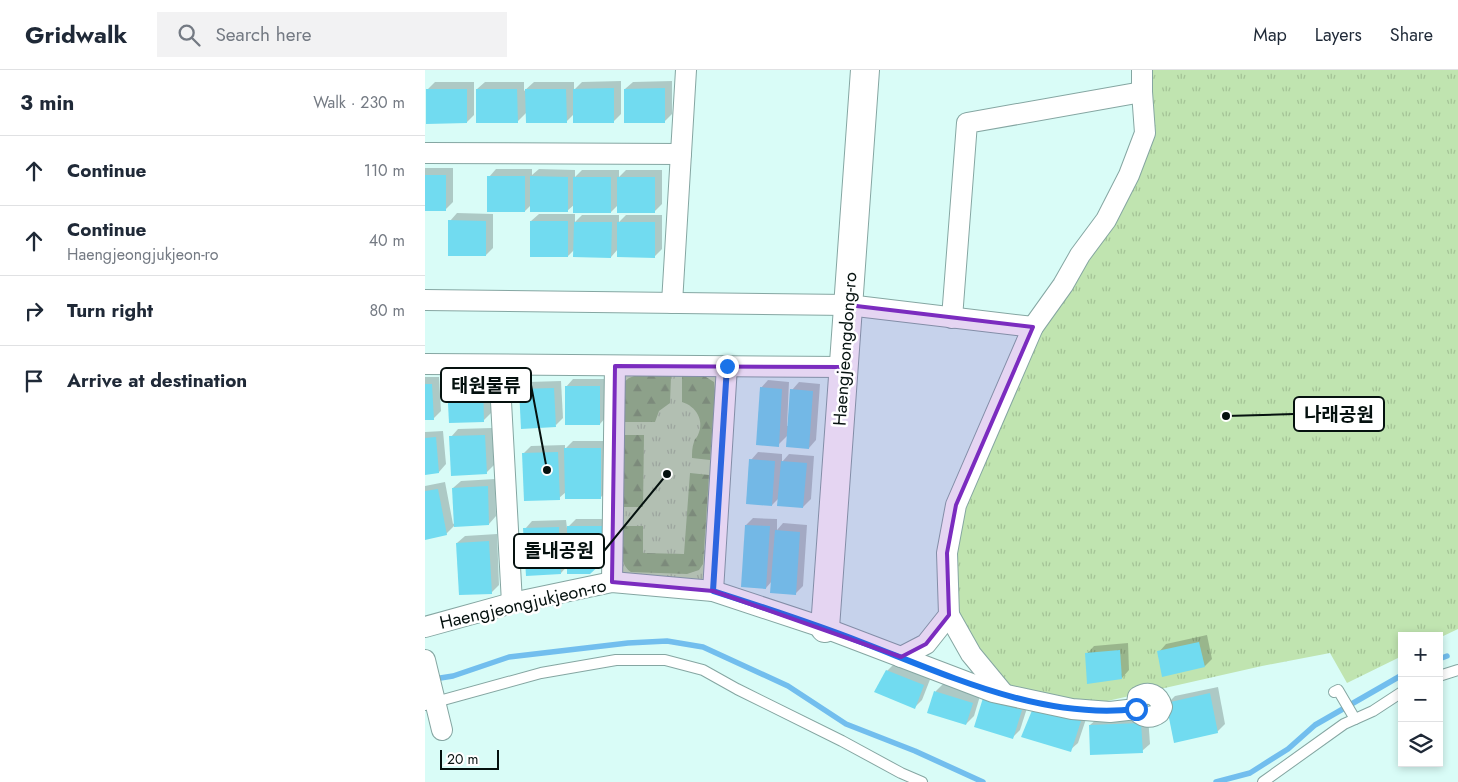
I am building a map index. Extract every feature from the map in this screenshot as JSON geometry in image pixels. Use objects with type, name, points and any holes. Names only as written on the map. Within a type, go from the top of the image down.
[{"type":"street","points":[[673,303],[686,70]]},
{"type":"street","name":"Haengjeongdong-ro","points":[[825,628],[865,70]]},
{"type":"street","points":[[1004,694],[971,654],[949,615],[947,553],[956,505],[1033,327],[1106,220],[1129,175],[1145,133],[1142,70]]},
{"type":"street","points":[[952,318],[967,123],[1142,92]]},
{"type":"street","points":[[425,153],[681,154]]},
{"type":"street","points":[[425,300],[848,305],[1033,327]]},
{"type":"street","points":[[425,364],[843,367]]},
{"type":"street","points":[[499,365],[512,603]]},
{"type":"street","points":[[612,582],[615,366]]},
{"type":"street","points":[[713,591],[727,366]]},
{"type":"street","name":"Haengjeongjukjeon-ro","points":[[425,626],[512,603],[612,582],[713,591],[825,628],[993,692],[1072,709],[1111,712],[1136,709]]},
{"type":"street","points":[[901,657],[926,644],[949,615]]},
{"type":"street","points":[[425,661],[431,701],[442,730]]},
{"type":"lane","points":[[431,701],[541,673],[616,660],[665,660],[703,670],[901,773],[922,782]]},
{"type":"lane","points":[[1443,675],[1458,670]]},
{"type":"lane","points":[[1336,693],[1353,716]]},
{"type":"lane","points":[[1263,782],[1291,764],[1353,716],[1373,711],[1398,695]]},
{"type":"highlighted area","points":[[848,305],[1033,327],[956,505],[947,553],[949,615],[926,644],[901,657],[713,591],[612,582],[615,366],[843,367]]},
{"type":"green space","points":[[1142,70],[1458,70],[1458,629],[1443,636],[1443,632],[1398,632],[1398,658],[1347,683],[1330,653],[1262,666],[1072,709],[1004,694],[949,615],[947,553],[1033,327],[1145,133]]},
{"type":"green space","points":[[615,366],[727,366],[713,591],[612,582]]},
{"type":"green space","points":[[637,375],[671,376],[670,403],[659,411],[655,422],[622,422],[624,382]]},
{"type":"green space","points":[[682,376],[706,377],[714,382],[710,460],[692,458],[693,444],[700,430],[700,419],[691,407],[682,402]]},
{"type":"green space","points":[[622,435],[644,435],[643,507],[622,507]]},
{"type":"green space","points":[[690,473],[709,475],[703,564],[699,570],[687,574],[631,572],[622,557],[622,526],[643,526],[643,553],[684,554]]},
{"type":"building","points":[[614,88],[614,123],[573,123],[573,89]]},
{"type":"building","points":[[665,88],[665,123],[624,123],[624,89]]},
{"type":"building","points":[[426,89],[467,89],[467,123],[426,124]]},
{"type":"building","points":[[476,89],[517,89],[518,123],[476,123]]},
{"type":"building","points":[[525,89],[566,89],[567,123],[526,123]]},
{"type":"building","points":[[425,175],[446,175],[446,211],[425,211]]},
{"type":"building","points":[[487,176],[525,176],[525,212],[487,212]]},
{"type":"building","points":[[530,176],[568,177],[568,212],[530,212]]},
{"type":"building","points":[[573,177],[611,177],[611,213],[573,213]]},
{"type":"building","points":[[617,177],[655,177],[655,213],[617,213]]},
{"type":"building","points":[[448,220],[486,221],[486,256],[448,256]]},
{"type":"building","points":[[530,221],[568,221],[568,257],[530,257]]},
{"type":"building","points":[[574,222],[612,222],[611,258],[573,257]]},
{"type":"building","points":[[617,222],[655,222],[655,258],[617,257]]},
{"type":"building","points":[[483,383],[484,422],[449,423],[447,384]]},
{"type":"building","points":[[425,384],[432,384],[434,420],[425,420]]},
{"type":"building","points":[[565,386],[600,386],[600,425],[565,425]]},
{"type":"building","points":[[760,387],[782,389],[779,447],[756,445]]},
{"type":"building","points":[[554,388],[556,427],[521,429],[519,389]]},
{"type":"building","points":[[790,389],[813,391],[809,449],[786,447]]},
{"type":"building","points":[[485,435],[487,474],[451,476],[449,436]]},
{"type":"building","points":[[436,437],[439,473],[425,475],[425,438]]},
{"type":"building","points":[[564,448],[601,448],[601,499],[565,499]]},
{"type":"building","points":[[558,452],[560,500],[524,501],[522,453]]},
{"type":"building","points":[[749,459],[775,461],[772,506],[746,504]]},
{"type":"building","points":[[781,461],[807,463],[803,508],[777,506]]},
{"type":"building","points":[[488,486],[489,525],[454,527],[452,488]]},
{"type":"building","points":[[438,489],[447,535],[425,540],[425,491]]},
{"type":"building","points":[[745,525],[770,526],[766,589],[741,587]]},
{"type":"building","points":[[567,526],[603,526],[603,562],[590,574],[567,574]]},
{"type":"building","points":[[559,527],[561,574],[526,576],[523,528]]},
{"type":"building","points":[[775,530],[800,532],[796,595],[770,593]]},
{"type":"building","points":[[489,541],[492,594],[459,595],[456,543]]},
{"type":"building","points":[[1199,642],[1205,667],[1162,677],[1157,651]]},
{"type":"building","points":[[1120,650],[1122,679],[1087,684],[1085,653]]},
{"type":"building","points":[[886,670],[924,685],[915,709],[874,692]]},
{"type":"building","points":[[934,691],[973,703],[966,725],[927,713]]},
{"type":"building","points":[[1210,693],[1218,733],[1174,743],[1166,703]]},
{"type":"building","points":[[983,698],[1022,710],[1013,739],[974,727]]},
{"type":"building","points":[[1033,708],[1081,721],[1071,752],[1021,737]]},
{"type":"building","points":[[1141,723],[1143,753],[1090,755],[1089,725]]},
{"type":"waterway","points":[[434,679],[453,676],[509,657],[628,643],[667,641],[703,647],[788,686],[846,724],[915,751],[983,782]]},
{"type":"waterway","points":[[1443,658],[1447,656]]},
{"type":"waterway","points":[[1216,782],[1250,773],[1288,749],[1315,725],[1399,677]]},
{"type":"place","name":"나래공원","points":[[1226,416]]},
{"type":"place","name":"태원물류","points":[[547,470]]},
{"type":"place","name":"돌내공원","points":[[667,474]]},
{"type":"route","points":[[727,366],[713,591],[825,628],[993,692],[1072,709],[1111,712],[1136,709]]}]
